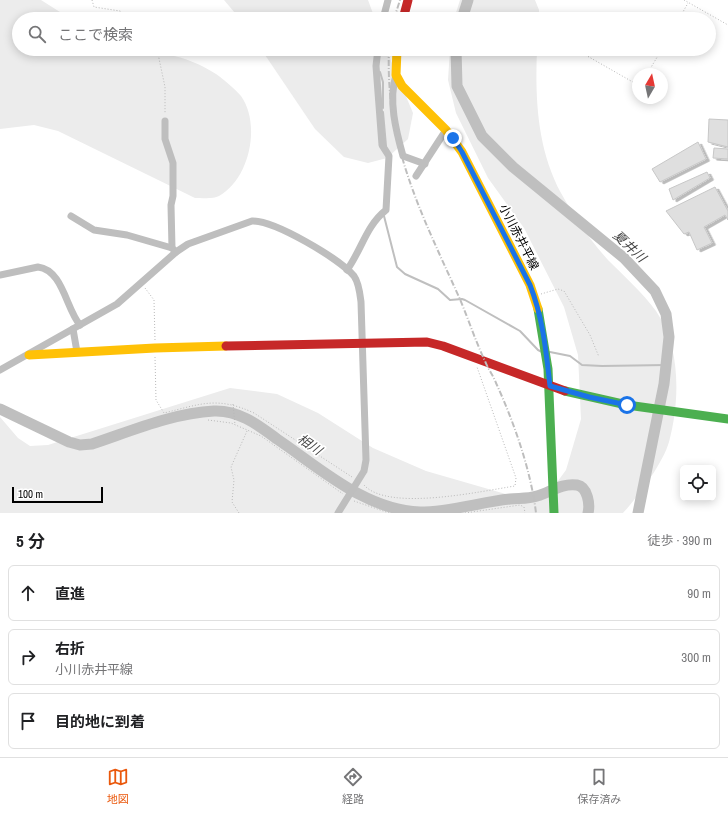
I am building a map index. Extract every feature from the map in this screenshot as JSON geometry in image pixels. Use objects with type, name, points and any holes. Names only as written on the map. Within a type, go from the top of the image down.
[{"type":"street","points":[[385,12],[388,0]]},
{"type":"street","points":[[405,12],[408,0]]},
{"type":"street","points":[[347,270],[356,257],[371,224],[383,213],[386,151],[378,95],[376,66],[377,56]]},
{"type":"street","points":[[397,56],[396,75],[393,90],[398,137],[403,156],[425,164]]},
{"type":"street","name":"小川赤井平線","points":[[396,75],[411,98],[446,130],[462,152],[534,296],[543,326],[550,386],[554,513]]},
{"type":"street","points":[[165,121],[164,140],[172,163],[173,196],[171,206],[174,250]]},
{"type":"street","points":[[416,176],[446,130]]},
{"type":"street","points":[[71,216],[94,230],[127,235],[174,250]]},
{"type":"street","points":[[0,370],[29,355],[123,299],[174,250],[252,221],[260,221],[295,235],[347,270],[355,277],[359,288],[361,302],[366,460],[364,471],[338,513]]},
{"type":"street","points":[[0,275],[38,267],[49,271],[60,285],[77,327],[78,352]]},
{"type":"street","points":[[29,355],[78,352],[427,342],[443,346],[550,386],[589,397],[627,405],[728,419]]},
{"type":"path","points":[[92,0],[94,6],[120,10],[123,12]]},
{"type":"path","points":[[684,0],[705,12]]},
{"type":"path","points":[[683,12],[688,2]]},
{"type":"path","points":[[716,18],[728,25]]},
{"type":"path","points":[[159,56],[166,99],[165,121]]},
{"type":"path","points":[[587,56],[632,82]]},
{"type":"path","points":[[651,68],[658,56]]},
{"type":"path","points":[[534,296],[558,289],[564,291],[590,335],[599,357]]},
{"type":"path","points":[[164,413],[204,403],[233,405],[254,413],[367,489],[374,492],[406,498],[431,498],[515,486],[516,478],[496,418],[473,358]]},
{"type":"path","points":[[233,405],[235,424]]},
{"type":"path","points":[[208,420],[226,421],[261,436],[347,497],[389,513]]},
{"type":"path","points":[[238,513],[232,502],[234,480],[231,467],[248,431]]},
{"type":"path","points":[[465,513],[520,505],[524,507],[525,513]]},
{"type":"shaded area","points":[[0,0],[41,0],[60,12],[12,12],[12,56],[172,56],[187,60],[219,76],[241,96],[247,108],[251,135],[245,164],[230,188],[217,197],[195,198],[58,131],[34,125],[0,129]]},
{"type":"shaded area","points":[[224,0],[368,0],[372,12],[234,12]]},
{"type":"shaded area","points":[[460,0],[535,0],[539,10],[539,12],[456,12]]},
{"type":"shaded area","points":[[266,56],[389,56],[413,113],[408,139],[387,158],[368,163],[344,157],[315,129]]},
{"type":"shaded area","points":[[450,56],[537,56],[537,105],[542,141],[553,176],[561,193],[595,244],[608,260],[651,304],[664,325],[674,357],[676,375],[673,426],[669,442],[661,460],[636,498],[623,513],[0,513],[0,417],[18,438],[30,446],[48,445],[230,388],[277,394],[318,413],[373,448],[426,471],[520,498],[537,497],[552,489],[566,470],[581,419],[578,355],[564,307],[524,228],[488,178],[456,113],[448,80]]},
{"type":"building","points":[[709,119],[728,120],[728,147],[708,142]]},
{"type":"building","points":[[698,142],[706,159],[660,182],[652,169]]},
{"type":"building","points":[[714,148],[728,149],[728,159],[713,158]]},
{"type":"building","points":[[707,172],[710,178],[673,200],[669,189]]},
{"type":"building","points":[[715,187],[728,211],[728,220],[725,215],[704,227],[712,243],[697,250],[689,232],[684,234],[666,211]]},
{"type":"waterway","name":"夏井川","points":[[464,12],[468,0]]},
{"type":"waterway","name":"夏井川","points":[[456,56],[457,86],[482,136],[513,167],[624,258],[655,291],[666,314],[669,337],[664,384],[638,513]]},
{"type":"waterway","points":[[380,72],[383,82],[383,108]]},
{"type":"waterway","points":[[383,112],[386,146]]},
{"type":"waterway","points":[[384,216],[397,267],[405,274],[438,289],[450,300],[465,300],[520,331],[538,350],[544,353]]},
{"type":"waterway","points":[[550,352],[570,356],[582,365],[666,365]]},
{"type":"waterway","name":"相川","points":[[0,409],[69,442],[80,445],[92,444],[152,423],[183,415],[199,412],[223,411],[248,419],[344,486],[380,504],[400,509],[432,512],[499,500],[534,497],[566,485],[577,485],[581,486],[586,493],[589,506],[588,513]]},
{"type":"railway","points":[[396,12],[400,0]]},
{"type":"railway","points":[[389,56],[389,83],[393,116],[399,147],[408,177],[431,236],[509,414],[526,464],[534,497],[536,513]]},
{"type":"traffic: fast","points":[[538,309],[548,369],[554,513]]},
{"type":"traffic: fast","points":[[565,391],[627,405],[728,419]]},
{"type":"traffic: slow","points":[[397,56],[396,75],[402,86],[446,130],[462,152],[530,285],[538,309]]},
{"type":"traffic: slow","points":[[29,355],[155,348],[226,346]]},
{"type":"traffic: jam","points":[[405,12],[408,0]]},
{"type":"traffic: jam","points":[[226,346],[427,342],[443,346],[565,391]]},
{"type":"route","points":[[453,138],[462,152],[530,285],[538,305],[543,326],[550,386],[559,390],[627,405]]}]
